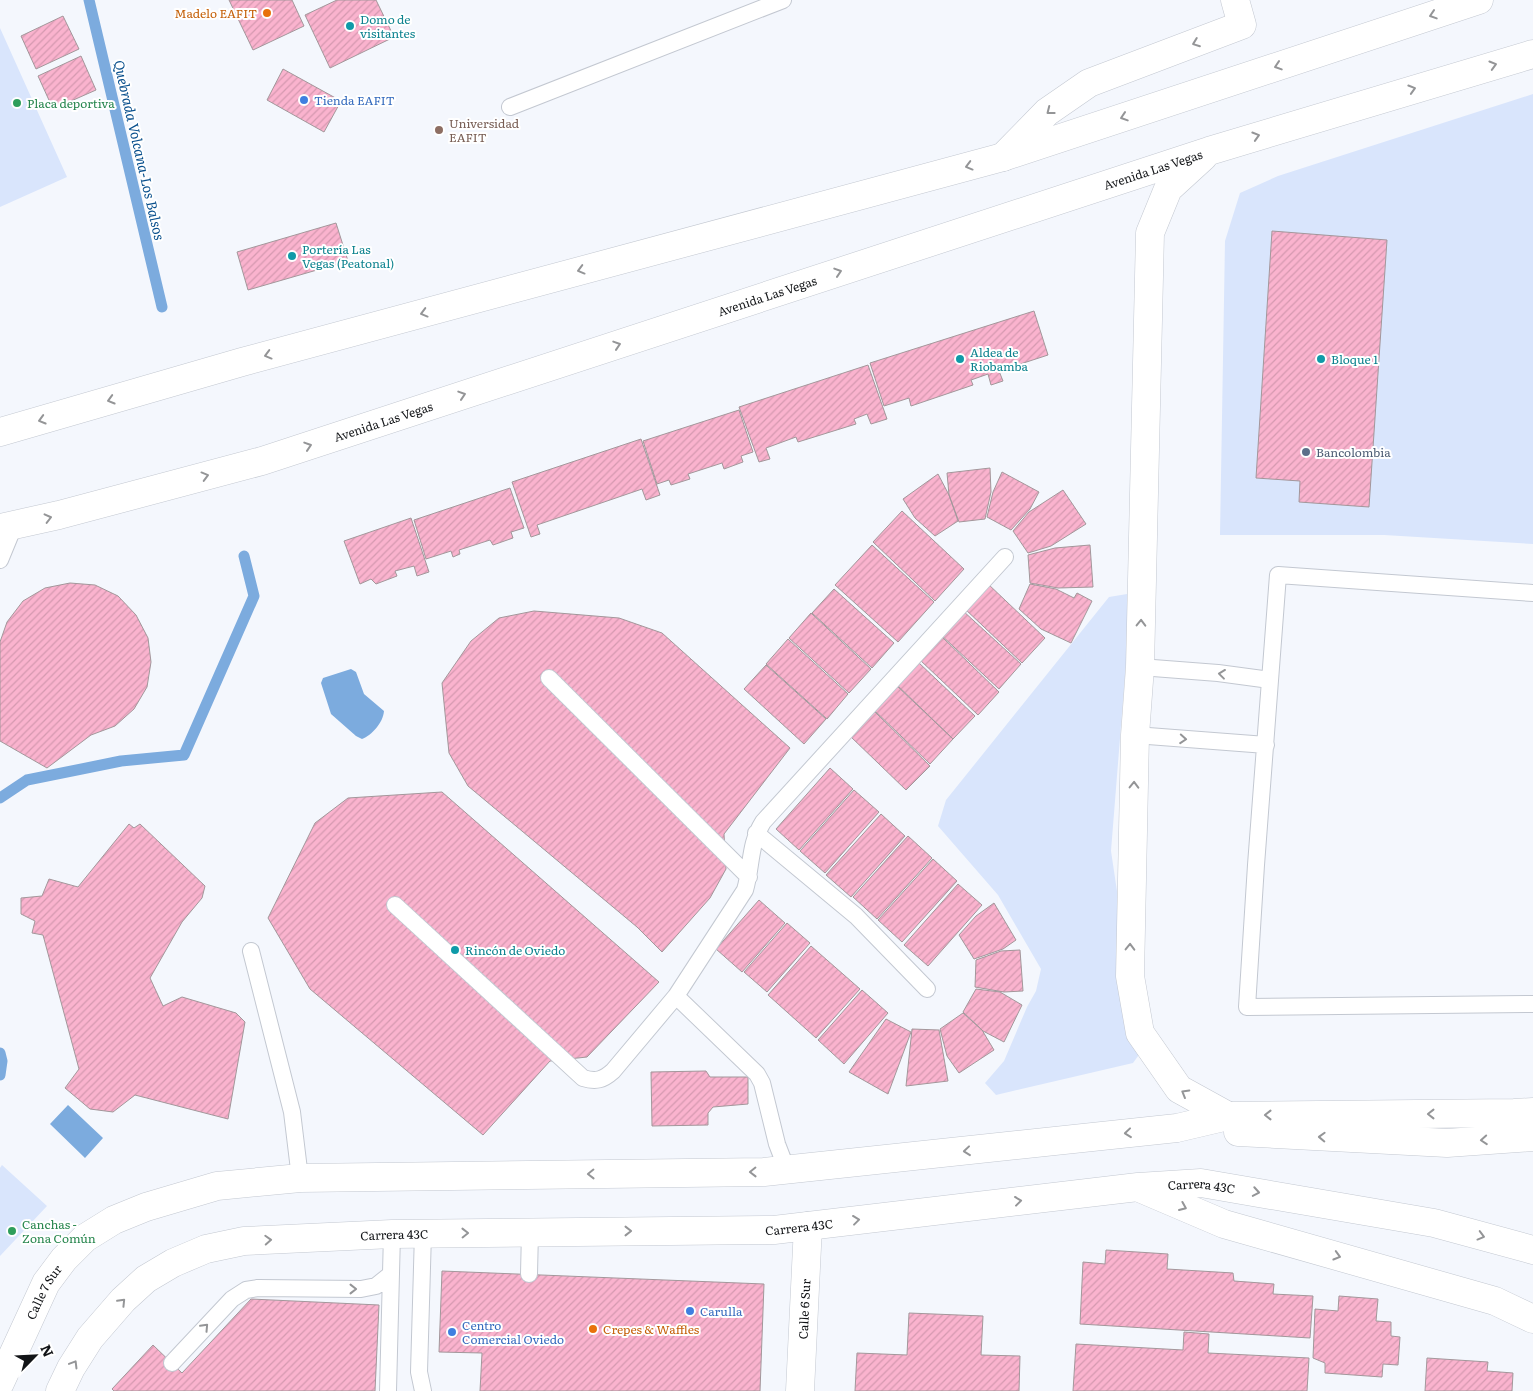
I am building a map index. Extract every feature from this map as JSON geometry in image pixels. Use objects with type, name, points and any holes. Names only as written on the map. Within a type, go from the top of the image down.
[{"type":"main road","points":[[1003,157],[1047,112],[1088,83],[1242,25],[1235,0]]},
{"type":"main road","points":[[0,432],[242,362],[1003,157],[1479,0]]},
{"type":"main road","name":"Avenida Las Vegas","points":[[7,527],[262,461],[1210,150],[1533,54]]},
{"type":"main road","points":[[1210,150],[1168,189],[1150,233],[1140,667],[1135,735],[1130,976],[1140,1033],[1179,1089],[1228,1116]]},
{"type":"main road","points":[[300,1178],[764,1172],[1177,1128],[1228,1116],[1533,1112]]},
{"type":"main road","points":[[1177,1128],[1309,1137],[1447,1143],[1533,1137]]},
{"type":"main road","name":"Calle 7 Sur","points":[[0,1383],[46,1283],[64,1259],[85,1238],[114,1220],[146,1207],[218,1186],[300,1178]]},
{"type":"main road","name":"Carrera 43C","points":[[60,1391],[71,1368],[90,1338],[123,1300],[146,1279],[173,1263],[206,1249],[244,1241],[423,1233],[774,1230],[1138,1187],[1201,1183],[1434,1223],[1533,1250]]},
{"type":"main road","points":[[1138,1187],[1224,1224],[1495,1301],[1533,1319]]},
{"type":"main road","name":"Calle 6 Sur","points":[[800,1391],[808,1226]]},
{"type":"lane","points":[[510,107],[783,0]]},
{"type":"lane","points":[[0,560],[7,527]]},
{"type":"lane","points":[[395,905],[584,1078],[593,1081],[604,1079],[613,1071],[676,996],[737,903],[745,890],[749,877],[752,845],[756,833],[763,822],[1005,557]]},
{"type":"lane","points":[[1533,593],[1278,575],[1247,1006],[1533,1004]]},
{"type":"lane","points":[[1140,667],[1218,673],[1270,680]]},
{"type":"lane","points":[[549,678],[749,877]]},
{"type":"lane","points":[[1135,735],[1266,745]]},
{"type":"lane","points":[[756,833],[856,916],[926,989]]},
{"type":"lane","points":[[251,951],[292,1112],[300,1178]]},
{"type":"lane","points":[[676,996],[757,1074],[762,1083],[777,1144],[786,1170]]},
{"type":"lane","points":[[529,1274],[530,1232]]},
{"type":"lane","points":[[423,1233],[419,1372],[423,1391]]},
{"type":"lane","points":[[388,1391],[392,1234]]},
{"type":"lane","points":[[172,1363],[232,1299],[246,1290],[258,1288],[361,1289],[376,1286],[391,1274]]},
{"type":"shaded area","name":"Placa deportiva","points":[[0,28],[67,177],[0,207]]},
{"type":"shaded area","points":[[1533,94],[1533,544],[1384,535],[1220,535],[1225,241],[1240,193],[1278,176]]},
{"type":"shaded area","points":[[1127,594],[1130,613],[1111,851],[1141,1052],[1133,1063],[996,1095],[985,1083],[1004,1061],[1027,1007],[1036,991],[1041,969],[998,895],[938,826],[946,800],[1109,597]]},
{"type":"shaded area","name":"Canchas - Zona Común","points":[[2,1165],[47,1206],[0,1256],[0,1168]]},
{"type":"water","points":[[351,669],[356,672],[364,694],[384,711],[382,720],[376,728],[370,735],[362,739],[331,714],[321,683],[323,678]]},
{"type":"water","points":[[68,1105],[103,1138],[85,1158],[50,1124]]},
{"type":"building","name":"Madelo EAFIT","points":[[229,0],[292,0],[304,26],[253,50]]},
{"type":"building","name":"Domo de visitantes","points":[[337,0],[376,0],[394,37],[330,68],[305,15]]},
{"type":"building","points":[[63,16],[79,49],[36,69],[21,36]]},
{"type":"building","points":[[81,56],[96,90],[53,109],[38,76]]},
{"type":"building","name":"Tienda EAFIT","points":[[283,69],[341,101],[324,132],[267,100]]},
{"type":"building","name":"Portería Las Vegas (Peatonal)","points":[[336,223],[348,261],[248,290],[237,252]]},
{"type":"building","name":"Bloque 1","points":[[1272,231],[1387,240],[1369,507],[1299,502],[1300,481],[1256,478]]},
{"type":"building","name":"Aldea de Riobamba","points":[[1034,311],[1048,355],[999,371],[1003,381],[991,385],[988,374],[971,380],[973,385],[911,406],[909,398],[884,406],[870,363]]},
{"type":"building","points":[[868,365],[887,419],[871,424],[867,414],[854,419],[856,424],[798,442],[796,437],[766,448],[770,459],[759,462],[739,407]]},
{"type":"building","points":[[739,410],[753,452],[741,456],[743,462],[724,469],[722,463],[688,474],[690,479],[671,485],[669,480],[657,484],[643,441]]},
{"type":"building","points":[[641,439],[660,495],[646,500],[642,489],[537,525],[540,534],[531,537],[512,482]]},
{"type":"building","points":[[990,468],[991,492],[985,519],[959,522],[949,495],[947,473]]},
{"type":"building","points":[[1002,472],[1039,492],[1030,509],[1011,530],[987,517],[993,492]]},
{"type":"building","points":[[938,474],[949,495],[958,521],[935,536],[915,518],[903,499]]},
{"type":"building","points":[[510,488],[524,528],[511,532],[513,538],[493,545],[490,540],[459,550],[460,554],[453,557],[451,551],[426,559],[414,520]]},
{"type":"building","points":[[1063,490],[1086,524],[1051,546],[1028,553],[1013,531],[1029,512]]},
{"type":"building","points":[[902,511],[964,569],[935,601],[873,542]]},
{"type":"building","points":[[411,518],[429,572],[417,576],[414,566],[395,571],[397,576],[376,584],[371,579],[360,584],[344,541]]},
{"type":"building","points":[[872,545],[934,602],[898,642],[835,585]]},
{"type":"building","points":[[1090,545],[1093,587],[1058,588],[1030,583],[1028,555],[1055,548]]},
{"type":"building","points":[[70,583],[95,585],[118,596],[136,615],[148,638],[151,662],[147,687],[134,709],[115,726],[91,735],[47,768],[0,741],[0,642],[7,622],[23,601],[45,588]]},
{"type":"building","points":[[987,583],[1045,638],[1022,663],[964,608]]},
{"type":"building","points":[[1030,584],[1056,589],[1074,598],[1077,593],[1092,601],[1071,643],[1041,629],[1019,609]]},
{"type":"building","points":[[834,589],[894,643],[872,668],[812,613]]},
{"type":"building","points":[[962,610],[1021,664],[999,689],[940,634]]},
{"type":"building","points":[[534,611],[619,618],[662,633],[790,748],[724,834],[726,869],[710,898],[662,952],[637,927],[468,786],[449,753],[442,683],[471,641],[499,618]]},
{"type":"building","points":[[811,613],[871,669],[849,693],[789,638]]},
{"type":"building","points":[[942,637],[999,692],[978,715],[920,660]]},
{"type":"building","points":[[788,639],[848,694],[827,719],[766,664]]},
{"type":"building","points":[[918,662],[975,716],[953,739],[896,684]]},
{"type":"building","points":[[766,665],[826,719],[804,744],[744,689]]},
{"type":"building","points":[[896,685],[953,739],[930,764],[873,709]]},
{"type":"building","points":[[874,711],[930,766],[906,790],[850,736]]},
{"type":"building","points":[[830,768],[853,789],[799,850],[776,829]]},
{"type":"building","points":[[854,790],[879,812],[825,873],[800,851]]},
{"type":"building","name":"Rincón de Oviedo","points":[[442,792],[659,982],[587,1057],[550,1061],[483,1135],[310,989],[268,918],[315,823],[348,798]]},
{"type":"building","points":[[881,814],[905,836],[851,897],[826,875]]},
{"type":"building","points":[[129,824],[134,828],[140,824],[205,886],[202,898],[182,922],[150,978],[163,1006],[182,997],[236,1013],[245,1022],[228,1119],[135,1095],[113,1112],[90,1109],[65,1088],[79,1069],[43,935],[32,933],[35,921],[21,914],[21,898],[42,896],[49,879],[78,887]]},
{"type":"building","points":[[908,836],[932,858],[877,919],[853,897]]},
{"type":"building","points":[[933,859],[957,881],[902,942],[878,920]]},
{"type":"building","points":[[958,884],[982,905],[928,966],[904,945]]},
{"type":"building","points":[[759,900],[785,923],[742,972],[716,949]]},
{"type":"building","points":[[994,903],[1016,940],[1003,949],[974,959],[959,935],[976,916]]},
{"type":"building","points":[[787,923],[810,943],[767,992],[744,972]]},
{"type":"building","points":[[811,946],[860,989],[816,1038],[768,995]]},
{"type":"building","points":[[1020,950],[1023,991],[1004,992],[975,987],[976,960],[1001,951]]},
{"type":"building","points":[[976,989],[1000,992],[1022,1005],[1004,1042],[983,1031],[963,1012]]},
{"type":"building","points":[[862,990],[888,1013],[844,1064],[818,1040]]},
{"type":"building","points":[[963,1013],[982,1030],[994,1050],[959,1073],[947,1056],[940,1029]]},
{"type":"building","points":[[886,1019],[911,1032],[888,1094],[849,1072]]},
{"type":"building","points":[[912,1029],[939,1030],[948,1081],[906,1086]]},
{"type":"building","points":[[706,1071],[710,1077],[748,1077],[748,1104],[713,1107],[708,1113],[708,1125],[652,1126],[651,1072]]},
{"type":"building","points":[[1106,1250],[1168,1254],[1167,1269],[1233,1273],[1234,1281],[1274,1284],[1273,1294],[1313,1296],[1310,1338],[1080,1324],[1083,1262],[1105,1264]]},
{"type":"building","points":[[442,1271],[764,1284],[760,1391],[480,1391],[482,1353],[439,1352]]},
{"type":"building","points":[[1339,1296],[1378,1299],[1376,1321],[1391,1322],[1391,1336],[1400,1337],[1398,1365],[1383,1364],[1382,1377],[1325,1373],[1325,1363],[1313,1358],[1315,1309],[1338,1311]]},
{"type":"building","points":[[251,1299],[379,1305],[375,1391],[114,1391],[112,1389],[153,1345],[182,1373]]},
{"type":"building","points":[[909,1313],[983,1316],[981,1355],[1020,1356],[1019,1391],[855,1391],[857,1353],[907,1355]]},
{"type":"building","points":[[1184,1332],[1209,1334],[1208,1353],[1309,1358],[1307,1391],[1073,1391],[1076,1344],[1183,1350]]},
{"type":"building","points":[[1427,1358],[1488,1362],[1487,1371],[1513,1373],[1512,1391],[1425,1391]]},
{"type":"waterway","name":"Quebrada Volcana-Los Balsos","points":[[89,0],[162,307]]},
{"type":"waterway","name":"Quebrada Volcana-Los Balsos","points":[[0,798],[27,780],[121,761],[184,755],[254,596],[244,556]]},
{"type":"waterway","name":"Quebrada Volcana-Los Balsos","points":[[0,1053],[2,1061],[0,1075]]},
{"type":"place","name":"Madelo EAFIT","points":[[267,13]]},
{"type":"place","name":"Domo de visitantes","points":[[350,26]]},
{"type":"place","name":"Tienda EAFIT","points":[[304,100]]},
{"type":"place","name":"Placa deportiva","points":[[17,103]]},
{"type":"place","name":"Universidad EAFIT","points":[[439,130]]},
{"type":"place","name":"Portería Las Vegas (Peatonal)","points":[[292,256]]},
{"type":"place","name":"Aldea de Riobamba","points":[[960,359]]},
{"type":"place","name":"Bloque 1","points":[[1321,359]]},
{"type":"place","name":"Bancolombia","points":[[1306,452]]},
{"type":"place","name":"Rincón de Oviedo","points":[[455,950]]},
{"type":"place","name":"Canchas - Zona Común","points":[[12,1231]]},
{"type":"place","name":"Carulla","points":[[690,1311]]},
{"type":"place","name":"Crepes & Waffles","points":[[593,1329]]},
{"type":"place","name":"Centro Comercial Oviedo","points":[[452,1332]]}]
